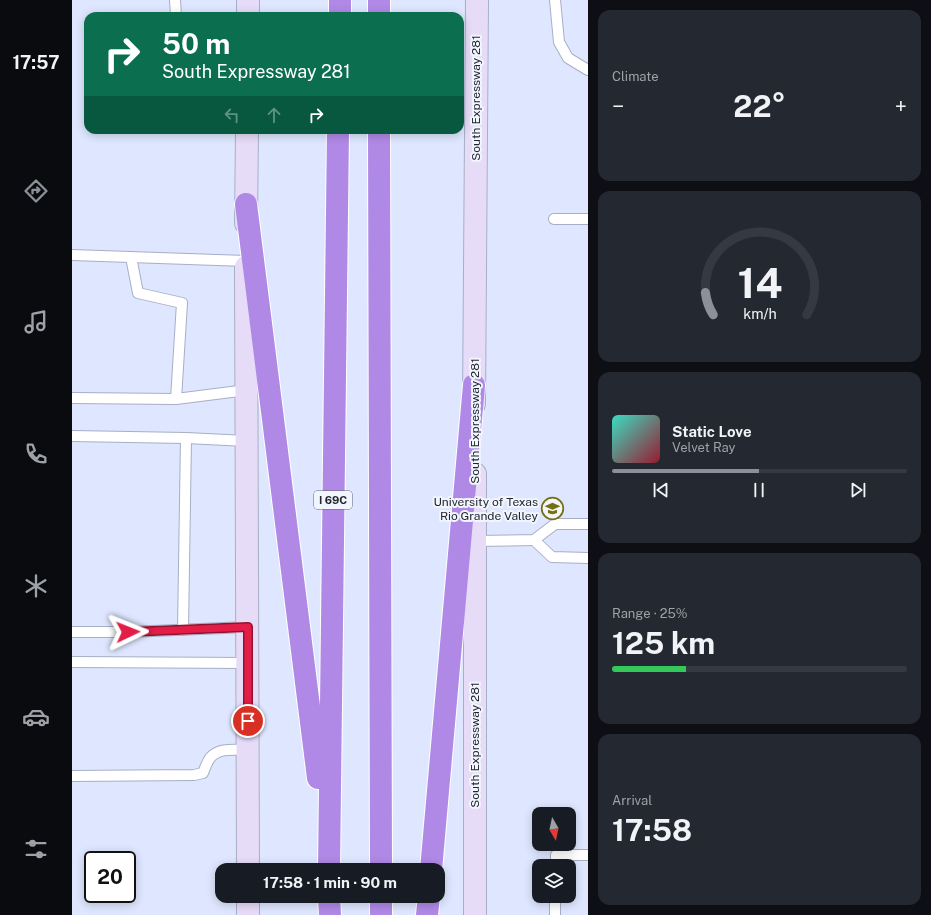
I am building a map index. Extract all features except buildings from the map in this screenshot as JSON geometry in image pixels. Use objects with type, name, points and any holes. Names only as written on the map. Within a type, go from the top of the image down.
[{"type":"highway","points":[[340,0],[340,12]]},
{"type":"highway","points":[[379,0],[379,12]]},
{"type":"highway","name":"I 69C","points":[[328,863],[338,134]]},
{"type":"highway","points":[[379,134],[381,863]]},
{"type":"highway","points":[[246,204],[328,863]]},
{"type":"highway","points":[[433,863],[474,385]]},
{"type":"highway","points":[[329,903],[330,915]]},
{"type":"highway","points":[[381,903],[382,915]]},
{"type":"highway","points":[[428,915],[429,903]]},
{"type":"main road","points":[[248,0],[248,12]]},
{"type":"main road","name":"South Expressway 281","points":[[475,915],[474,385],[477,0]]},
{"type":"main road","points":[[247,134],[248,863]]},
{"type":"main road","points":[[248,903],[248,915]]},
{"type":"lane","points":[[175,0],[176,12]]},
{"type":"lane","points":[[555,0],[559,42],[568,58],[588,71]]},
{"type":"lane","points":[[554,219],[588,219]]},
{"type":"lane","points":[[72,255],[246,261]]},
{"type":"lane","points":[[131,257],[138,292],[182,303],[176,399]]},
{"type":"lane","points":[[72,398],[176,399],[247,390]]},
{"type":"lane","points":[[72,436],[186,438],[247,441]]},
{"type":"lane","points":[[183,630],[186,438]]},
{"type":"lane","points":[[475,541],[534,540],[555,524],[588,524]]},
{"type":"lane","points":[[534,540],[552,557],[588,558]]},
{"type":"lane","points":[[72,632],[128,632],[248,627]]},
{"type":"lane","points":[[72,662],[248,663]]},
{"type":"lane","points":[[72,776],[194,775],[203,773],[210,758],[217,752],[226,750],[248,750]]},
{"type":"lane","points":[[556,859],[556,855],[588,855]]},
{"type":"lane","points":[[555,903],[555,915]]},
{"type":"place","name":"University of Texas Rio Grande Valley","points":[[553,509]]},
{"type":"route","points":[[128,632],[248,627],[248,721]]}]
